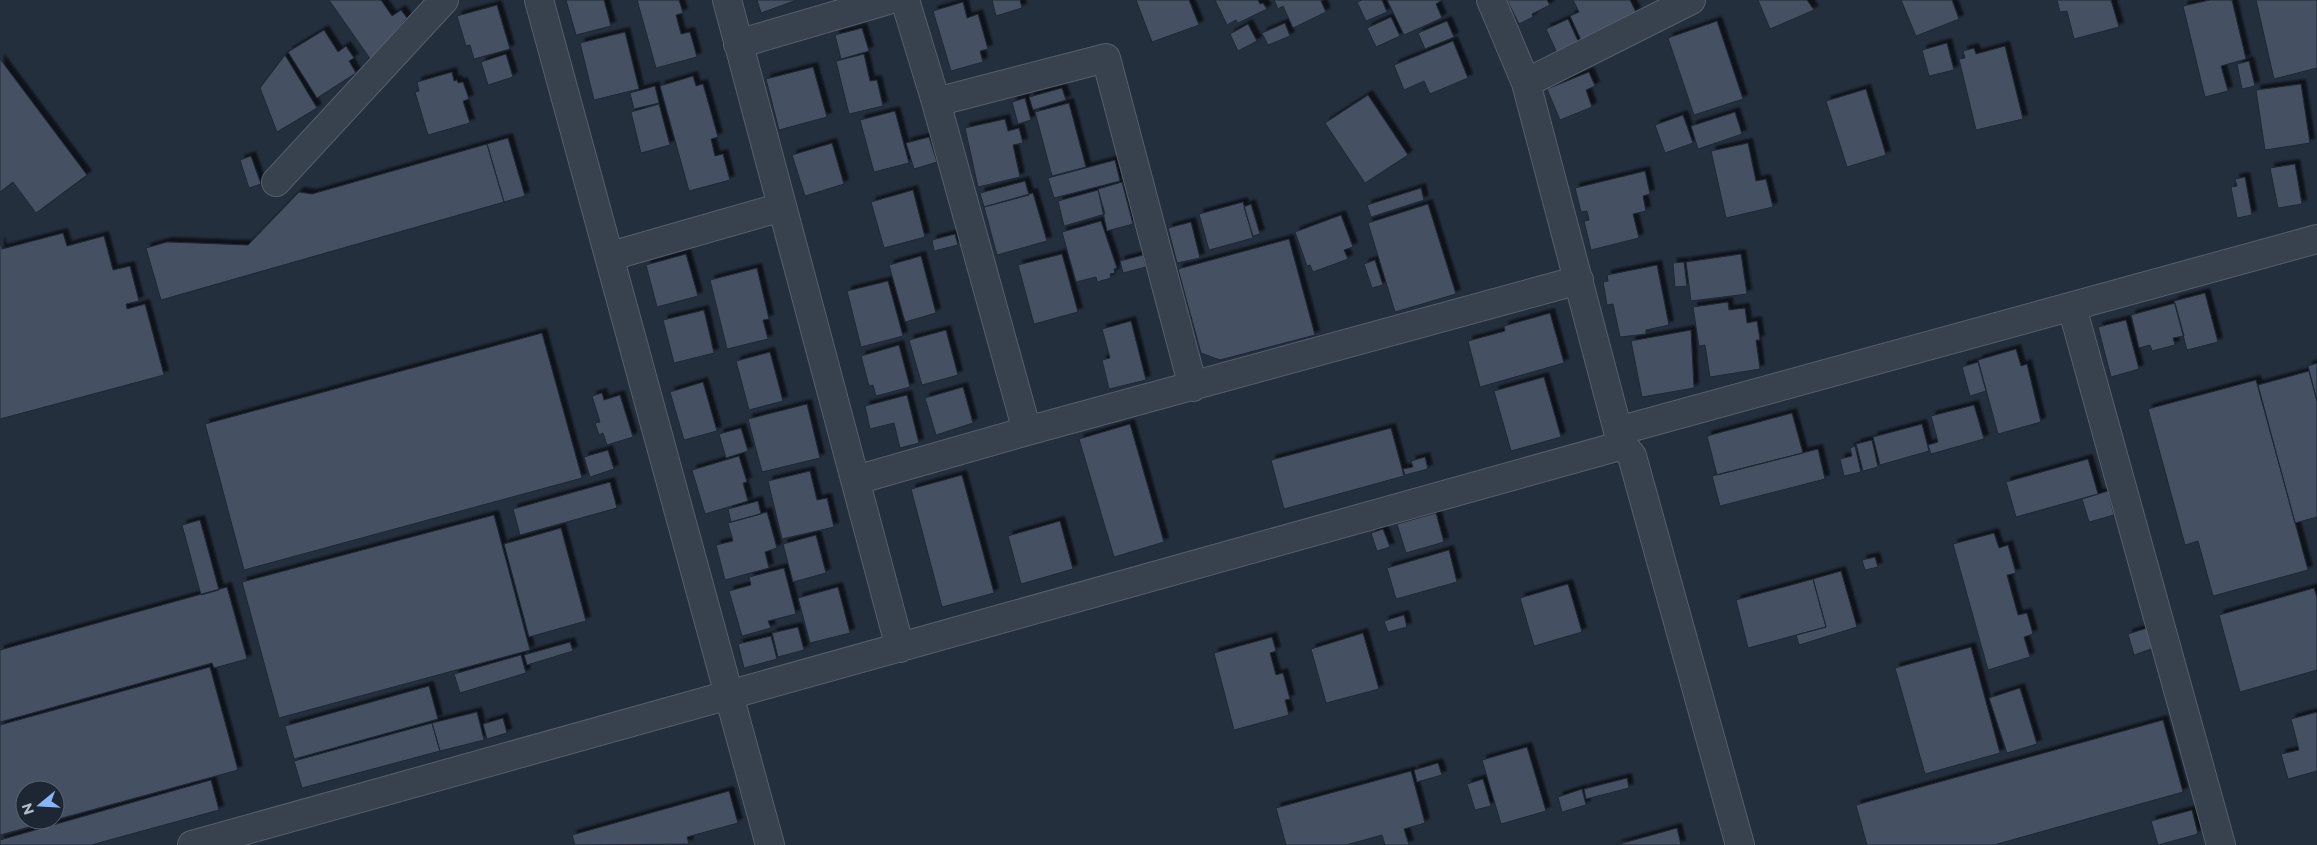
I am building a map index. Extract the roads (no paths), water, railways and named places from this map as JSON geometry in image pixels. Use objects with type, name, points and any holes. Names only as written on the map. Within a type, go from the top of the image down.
[{"type":"street","points":[[276,182],[444,0]]},
{"type":"street","points":[[540,0],[770,845]]},
{"type":"street","points":[[726,0],[900,648]]},
{"type":"street","points":[[738,44],[888,0]]},
{"type":"street","points":[[905,0],[936,102],[1027,431]]},
{"type":"street","points":[[1490,0],[1526,83],[1621,438],[1632,456],[1740,845]]},
{"type":"street","points":[[1526,83],[1690,0]]},
{"type":"street","points":[[936,102],[1106,58],[1193,387]]},
{"type":"street","points":[[611,256],[782,207]]},
{"type":"street","points":[[192,845],[900,648],[2072,307],[2317,240]]},
{"type":"street","points":[[856,480],[1027,431],[1579,280]]},
{"type":"street","points":[[2072,307],[2221,845]]}]
